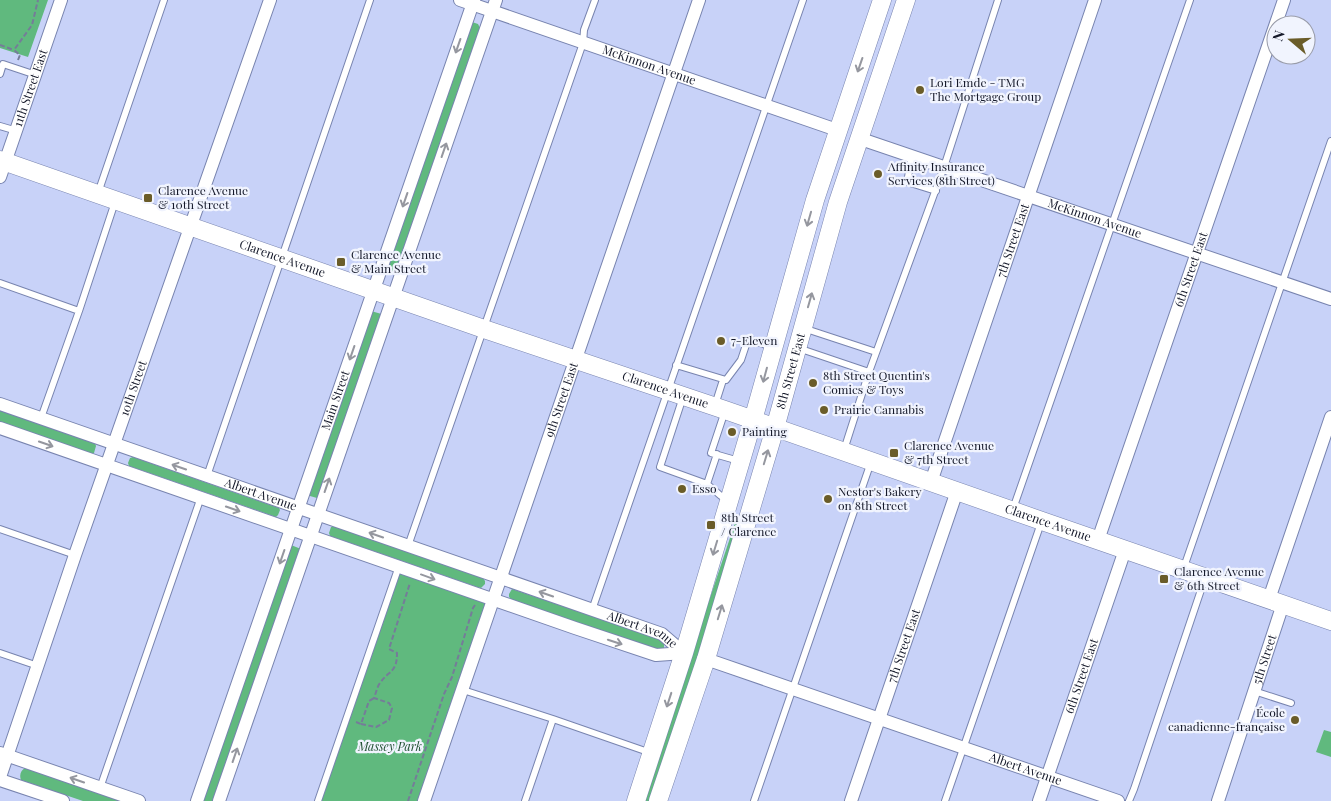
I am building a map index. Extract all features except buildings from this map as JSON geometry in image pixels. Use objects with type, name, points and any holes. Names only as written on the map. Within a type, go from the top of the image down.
[{"type":"main road","name":"8th Street East","points":[[636,801],[684,653],[753,420],[812,209],[882,0]]},
{"type":"main road","name":"8th Street East","points":[[658,801],[706,659],[858,138],[906,0]]},
{"type":"main road","name":"Clarence Avenue","points":[[2,166],[98,194],[373,291],[720,408],[1042,522],[1331,621]]},
{"type":"street","name":"11th Street East","points":[[2,166],[36,75],[61,0]]},
{"type":"street","name":"10th Street","points":[[0,778],[4,754],[38,666],[75,555],[270,0]]},
{"type":"street","name":"9th Street East","points":[[427,800],[491,605],[699,0]]},
{"type":"street","name":"7th Street East","points":[[931,482],[1095,0]]},
{"type":"street","name":"6th Street East","points":[[1098,540],[1284,0]]},
{"type":"street","name":"McKinnon Avenue","points":[[469,1],[494,5],[583,43],[837,130]]},
{"type":"street","name":"Main Street","points":[[196,801],[292,529],[469,1]]},
{"type":"street","name":"Main Street","points":[[219,801],[494,5]]},
{"type":"street","name":"McKinnon Avenue","points":[[858,138],[1331,299]]},
{"type":"street","name":"Albert Avenue","points":[[0,404],[662,634],[684,653]]},
{"type":"street","name":"5th Street","points":[[1218,801],[1254,691],[1276,602],[1331,417]]},
{"type":"street","name":"Albert Avenue","points":[[0,428],[399,566],[491,605],[656,655],[684,653]]},
{"type":"street","name":"7th Street East","points":[[851,801],[957,491]]},
{"type":"street","name":"6th Street East","points":[[1039,801],[1126,550]]},
{"type":"street","name":"Albert Avenue","points":[[706,659],[1118,801]]},
{"type":"street","points":[[4,754],[139,801]]},
{"type":"street","points":[[0,778],[63,801]]},
{"type":"lane","points":[[98,194],[164,0]]},
{"type":"lane","points":[[207,476],[370,0]]},
{"type":"lane","points":[[408,546],[583,43],[584,30],[594,0]]},
{"type":"lane","points":[[730,498],[721,496],[707,484],[660,467],[675,393],[676,365],[803,0]]},
{"type":"lane","points":[[844,452],[876,352],[936,191],[998,0]]},
{"type":"lane","points":[[1013,511],[1190,0]]},
{"type":"lane","points":[[0,74],[3,64],[36,75]]},
{"type":"lane","points":[[0,126],[16,131]]},
{"type":"lane","points":[[1183,570],[1331,141]]},
{"type":"lane","points":[[912,156],[906,182],[936,191]]},
{"type":"lane","points":[[41,418],[116,201]]},
{"type":"lane","points":[[0,283],[79,311]]},
{"type":"lane","points":[[802,328],[876,352]]},
{"type":"lane","points":[[676,365],[726,380],[740,360],[748,339],[773,348]]},
{"type":"lane","points":[[796,348],[869,372]]},
{"type":"lane","points":[[723,380],[720,408],[711,453],[741,461]]},
{"type":"lane","points":[[592,610],[675,393]]},
{"type":"lane","points":[[707,484],[717,454]]},
{"type":"lane","points":[[754,801],[871,461]]},
{"type":"lane","points":[[100,788],[201,497]]},
{"type":"lane","points":[[945,801],[1042,522]]},
{"type":"lane","points":[[0,529],[75,555]]},
{"type":"lane","points":[[318,801],[399,566]]},
{"type":"lane","points":[[1129,801],[1205,578]]},
{"type":"lane","points":[[0,653],[38,666]]},
{"type":"lane","points":[[463,690],[652,753]]},
{"type":"lane","points":[[1254,691],[1290,703]]},
{"type":"lane","points":[[525,801],[553,719]]},
{"type":"path","points":[[14,50],[32,25],[38,0]]},
{"type":"path","points":[[0,45],[14,50],[20,55]]},
{"type":"path","points":[[361,724],[369,701],[374,698],[379,684],[393,671],[397,653],[389,649],[410,584]]},
{"type":"path","points":[[408,801],[444,694],[452,677],[473,608],[475,605],[491,605]]},
{"type":"path","points":[[346,719],[376,727],[389,720],[392,708],[390,703],[374,698]]},
{"type":"green space","points":[[0,0],[48,0],[28,57],[0,48]]},
{"type":"green space","points":[[472,22],[478,24],[480,28],[395,274],[384,270]]},
{"type":"green space","points":[[371,311],[385,315],[319,496],[317,498],[310,496],[309,493]]},
{"type":"green space","points":[[0,410],[95,443],[94,453],[91,454],[0,423]]},
{"type":"green space","points":[[133,457],[279,508],[280,510],[276,517],[129,466],[130,458]]},
{"type":"green space","points":[[735,523],[738,524],[712,618],[649,801],[642,801]]},
{"type":"green space","points":[[334,526],[483,578],[485,584],[481,588],[477,587],[330,536],[331,527]]},
{"type":"green space","points":[[291,545],[301,549],[214,801],[202,801]]},
{"type":"green space","name":"Massey Park","points":[[399,566],[493,600],[425,801],[318,801]]},
{"type":"green space","points":[[512,589],[663,640],[664,648],[658,650],[512,600],[509,594]]},
{"type":"green space","points":[[1324,730],[1331,732],[1331,757],[1316,752]]},
{"type":"green space","points":[[25,768],[121,801],[83,801],[21,780],[22,770]]},
{"type":"place","name":"Lori Emde - TMG The Mortgage Group","points":[[920,90]]},
{"type":"place","name":"Affinity Insurance Services (8th Street)","points":[[878,174]]},
{"type":"place","name":"Clarence Avenue & 10th Street","points":[[148,198]]},
{"type":"place","name":"Clarence Avenue & Main Street","points":[[341,262]]},
{"type":"place","name":"7-Eleven","points":[[721,341]]},
{"type":"place","name":"8th Street Quentin's Comics & Toys","points":[[813,383]]},
{"type":"place","name":"Prairie Cannabis","points":[[824,410]]},
{"type":"place","name":"Painting","points":[[732,432]]},
{"type":"place","name":"Clarence Avenue & 7th Street","points":[[894,453]]},
{"type":"place","name":"Esso","points":[[682,489]]},
{"type":"place","name":"Nestor's Bakery on 8th Street","points":[[828,499]]},
{"type":"place","name":"8th Street / Clarence","points":[[711,525]]},
{"type":"place","name":"Clarence Avenue & 6th Street","points":[[1164,579]]},
{"type":"place","name":"École canadienne-française","points":[[1295,720]]}]
